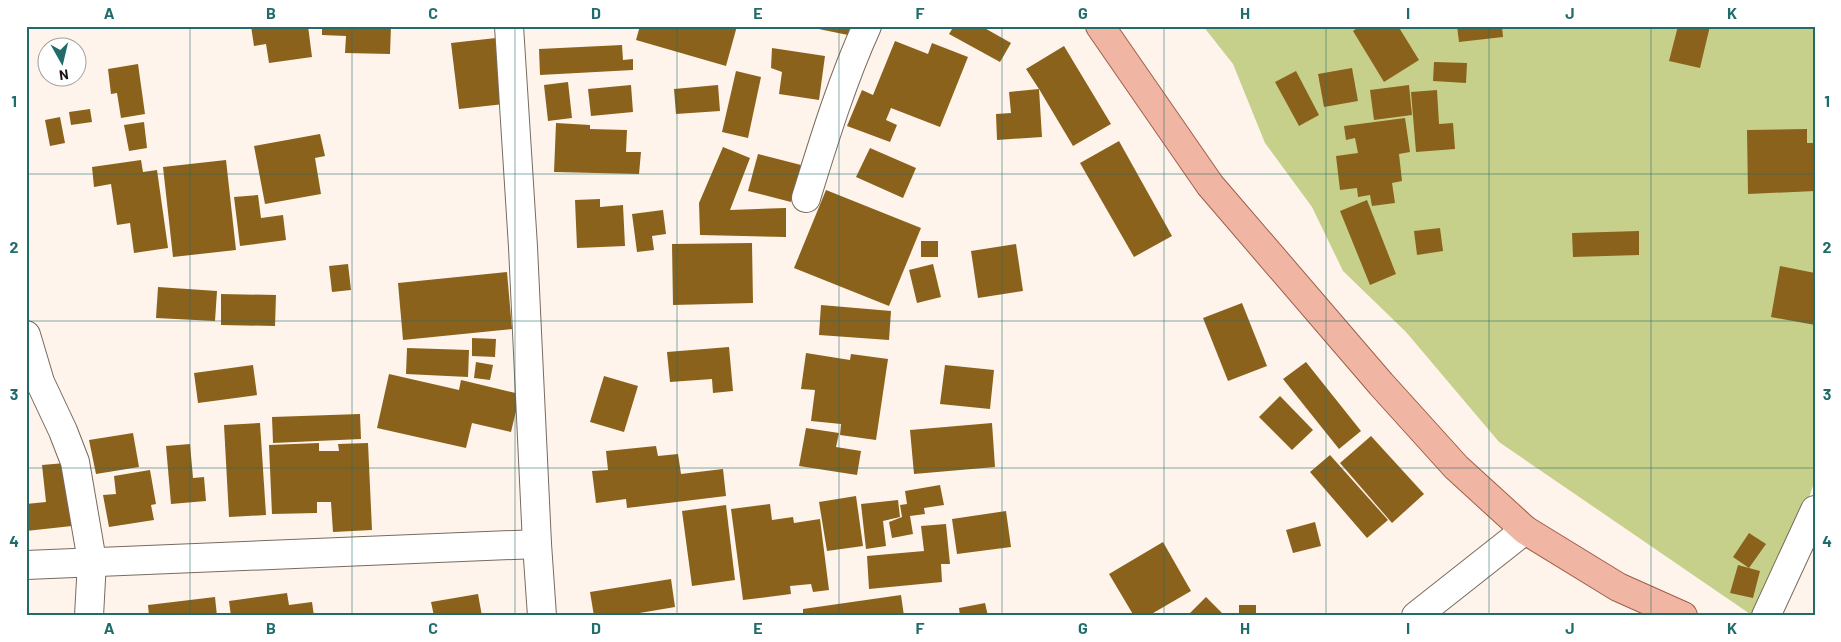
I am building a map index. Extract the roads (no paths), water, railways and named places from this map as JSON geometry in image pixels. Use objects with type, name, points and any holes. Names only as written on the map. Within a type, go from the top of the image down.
[{"type":"main road","points":[[1100,26],[1210,185],[1381,384],[1456,467],[1525,530],[1618,587],[1683,616]]},
{"type":"street","points":[[509,26],[523,247],[542,616]]},
{"type":"street","points":[[806,198],[827,129],[867,26]]},
{"type":"street","points":[[26,335],[40,382],[75,462],[92,561],[89,616]]},
{"type":"street","points":[[1766,616],[1815,510]]},
{"type":"street","points":[[1416,616],[1525,530]]},
{"type":"street","points":[[26,565],[537,544]]}]
